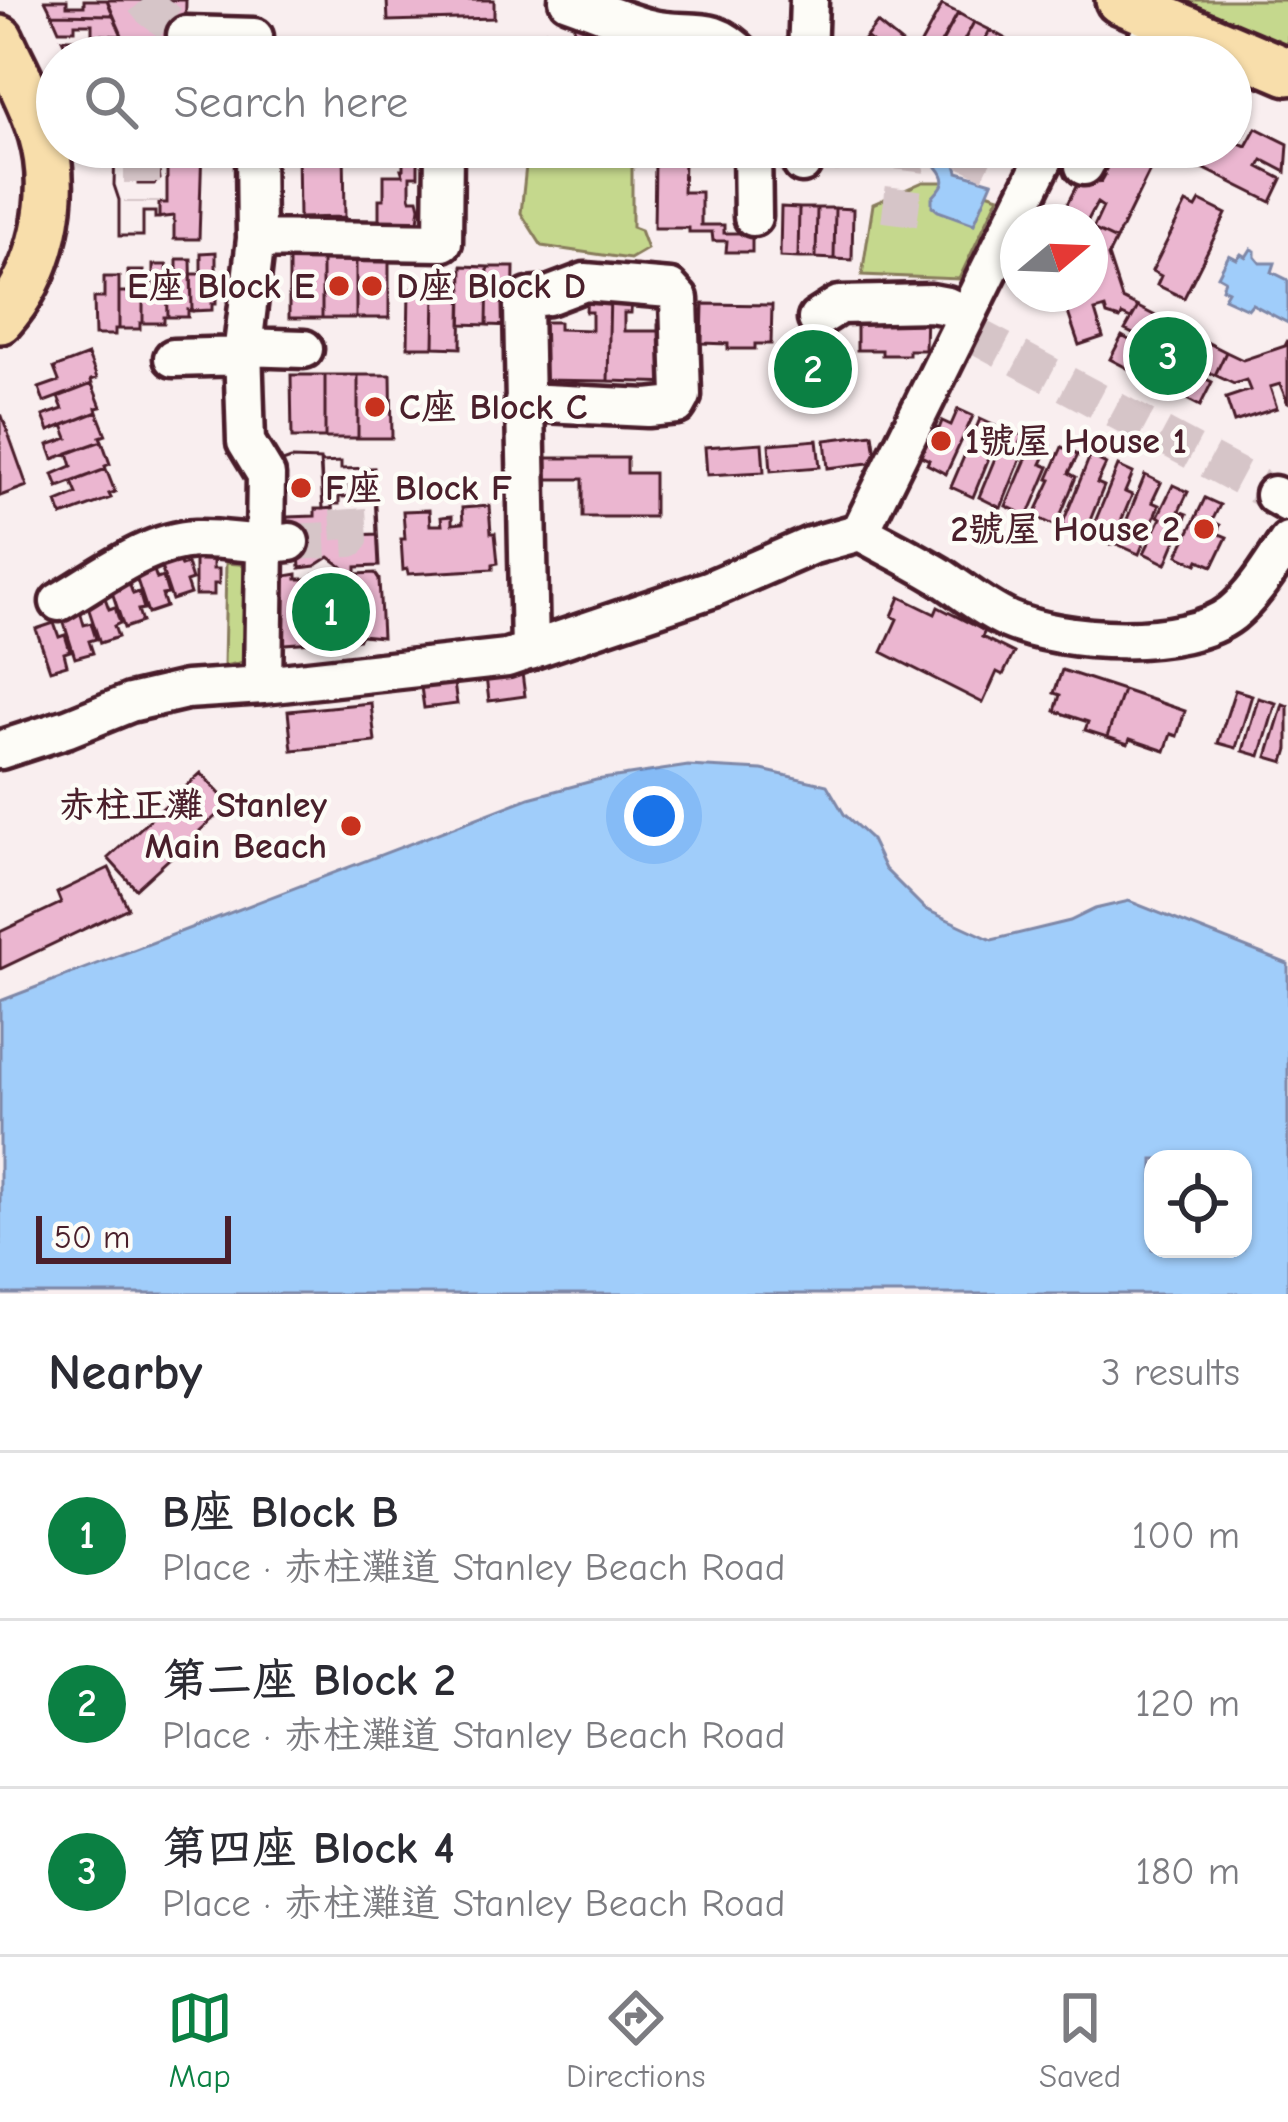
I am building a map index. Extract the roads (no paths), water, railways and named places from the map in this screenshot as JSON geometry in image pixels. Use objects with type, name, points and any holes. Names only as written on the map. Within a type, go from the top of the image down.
[{"type":"main road","points":[[1139,25],[1174,36]]},
{"type":"main road","points":[[4,58],[36,106]]},
{"type":"main road","points":[[1252,61],[1288,72]]},
{"type":"main road","points":[[0,320],[19,296],[44,231],[48,168]]},
{"type":"street","points":[[254,0],[254,36]]},
{"type":"street","points":[[568,0],[656,15],[719,36]]},
{"type":"street","points":[[808,36],[809,0]]},
{"type":"street","points":[[186,35],[192,36]]},
{"type":"street","points":[[255,168],[256,239],[244,352],[246,442],[266,475],[278,544],[263,685]]},
{"type":"street","points":[[256,239],[441,242],[443,168]]},
{"type":"street","points":[[752,168],[753,217]]},
{"type":"street","points":[[860,532],[966,325],[1018,177],[1028,168]]},
{"type":"street","points":[[524,402],[676,405],[682,396],[679,299],[670,289],[585,282],[529,298],[523,306],[524,402],[530,651]]},
{"type":"street","points":[[817,320],[839,305],[931,303],[947,306],[966,325]]},
{"type":"street","points":[[173,358],[304,349]]},
{"type":"street","points":[[0,779],[13,746],[130,703],[187,690],[507,658],[711,589],[810,546],[860,532],[1015,623],[1107,638],[1157,637],[1246,622],[1256,586],[1288,541]]},
{"type":"street","points":[[58,602],[170,542],[223,538],[278,544]]},
{"type":"water","points":[[938,168],[957,168],[992,182],[974,224],[932,206],[943,176]]},
{"type":"water","points":[[1251,249],[1260,263],[1275,263],[1272,272],[1288,280],[1288,323],[1252,304],[1248,309],[1224,298],[1228,291],[1222,288],[1225,280],[1218,276],[1229,255],[1246,257]]},
{"type":"water","points":[[688,766],[762,770],[827,785],[844,814],[870,838],[885,869],[925,909],[992,940],[1129,901],[1288,964],[1288,1294],[0,1294],[0,1001],[529,798],[596,780]]},
{"type":"tunnel","points":[[143,0],[186,35]]},
{"type":"tunnel","points":[[142,168],[142,203]]},
{"type":"tunnel","points":[[899,224],[906,168]]},
{"type":"tunnel","points":[[1001,168],[1005,170]]},
{"type":"tunnel","points":[[971,333],[1274,495]]},
{"type":"tunnel","points":[[290,542],[350,539],[346,481]]},
{"type":"place","name":"E座 Block E","points":[[339,286]]},
{"type":"place","name":"D座 Block D","points":[[372,286]]},
{"type":"place","name":"第四座 Block 4","points":[[1168,356]]},
{"type":"place","name":"第二座 Block 2","points":[[813,369]]},
{"type":"place","name":"C座 Block C","points":[[375,407]]},
{"type":"place","name":"1號屋 House 1","points":[[941,441]]},
{"type":"place","name":"F座 Block F","points":[[301,488]]},
{"type":"place","name":"2號屋 House 2","points":[[1204,529]]},
{"type":"place","name":"B座 Block B","points":[[331,612]]},
{"type":"place","name":"赤柱正灘 Stanley Main Beach","points":[[351,826]]}]
